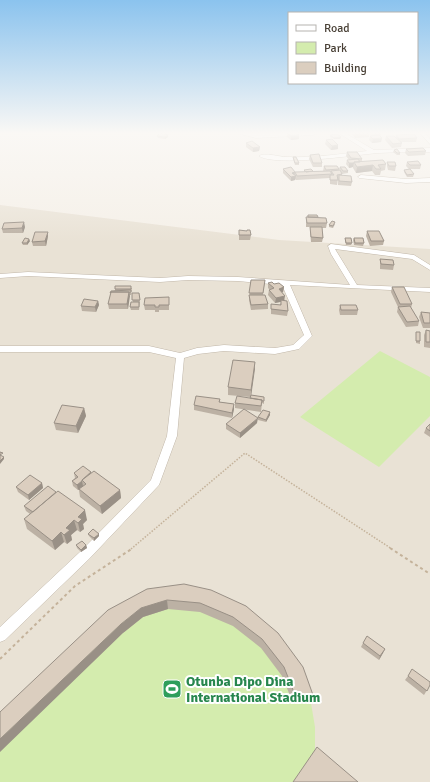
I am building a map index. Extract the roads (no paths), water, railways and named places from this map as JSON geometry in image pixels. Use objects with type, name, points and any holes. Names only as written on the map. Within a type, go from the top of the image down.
[{"type":"street","points":[[362,177],[406,181],[430,180]]},
{"type":"street","points":[[355,287],[334,254],[331,246],[414,257],[430,268]]},
{"type":"street","points":[[0,276],[28,274],[160,280],[188,278],[430,290]]},
{"type":"street","points":[[0,349],[149,349],[180,356],[197,351],[224,348],[275,352],[296,347],[308,336],[285,282]]},
{"type":"street","points":[[0,636],[85,555],[155,482],[172,436],[180,356]]},
{"type":"place","name":"Otunba Dipo Dina International Stadium","points":[[172,689]]}]
